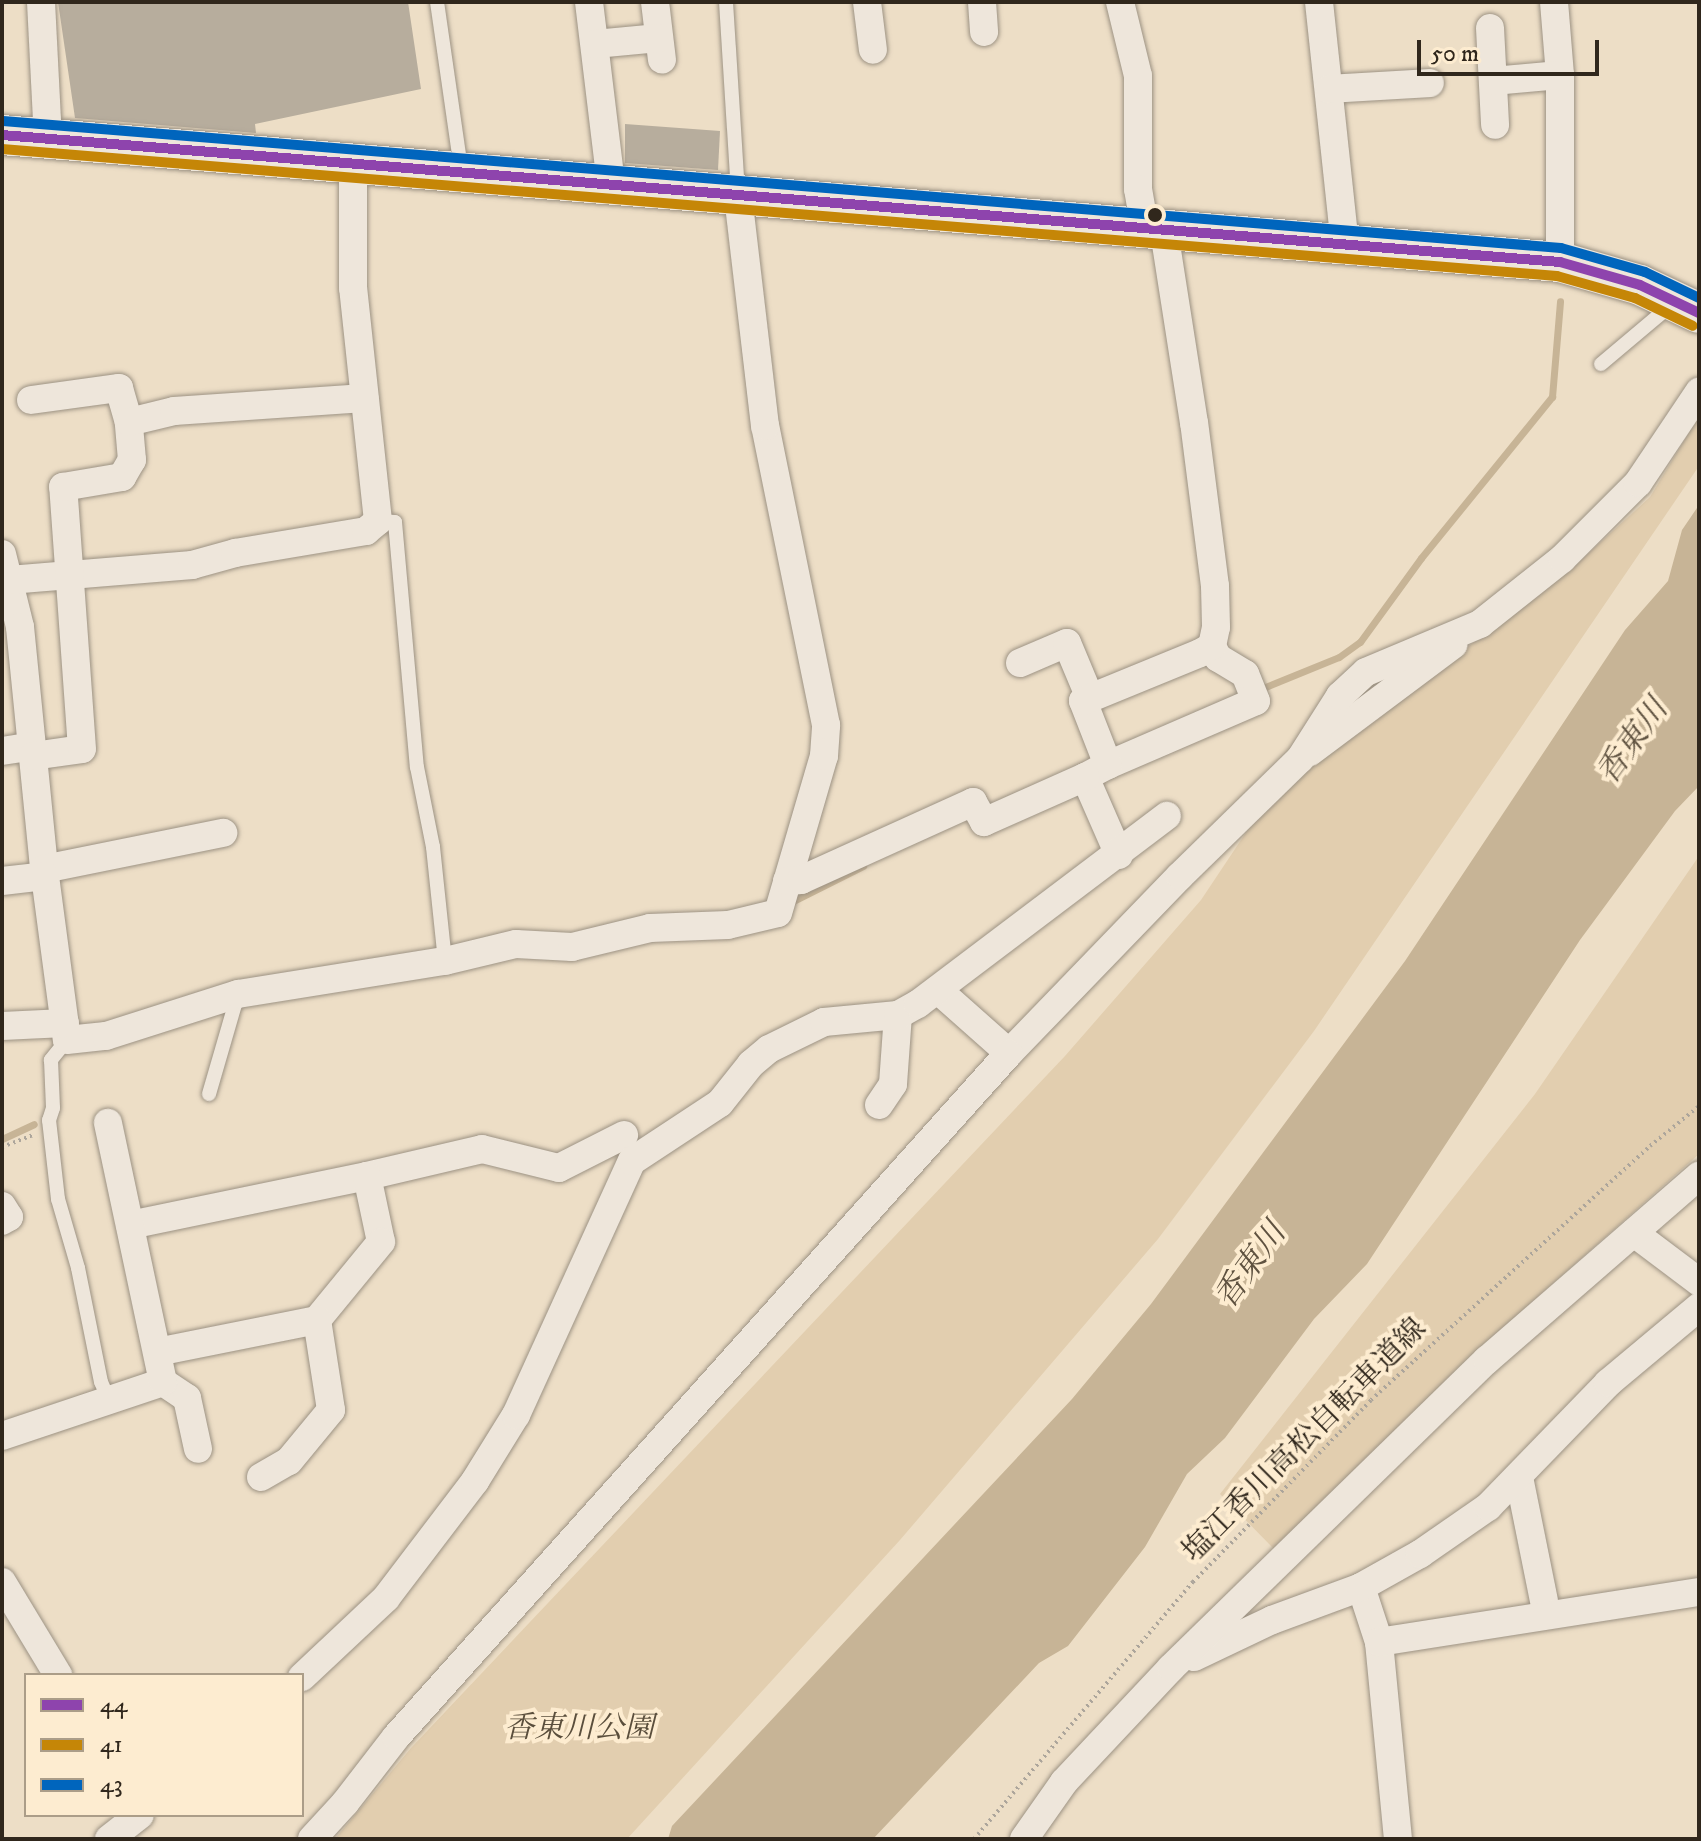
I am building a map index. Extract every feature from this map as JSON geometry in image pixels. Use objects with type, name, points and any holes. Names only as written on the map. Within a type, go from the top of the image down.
[{"type":"main road","points":[[2,135],[1560,262],[1640,285],[1687,307]]},
{"type":"street","points":[[41,2],[48,139]]},
{"type":"street","points":[[589,2],[611,185]]},
{"type":"street","points":[[595,44],[660,49],[655,2]]},
{"type":"street","points":[[867,2],[873,50]]},
{"type":"street","points":[[982,2],[984,32]]},
{"type":"street","points":[[784,896],[801,880],[973,802],[984,822],[1101,763],[1256,701],[1245,674],[1218,658],[1212,646],[1216,627],[1215,586],[1194,423],[1155,230],[1138,189],[1138,76],[1120,2]]},
{"type":"street","points":[[1319,2],[1345,244]]},
{"type":"street","points":[[1554,2],[1560,75],[1560,262]]},
{"type":"street","points":[[1490,28],[1495,125]]},
{"type":"street","points":[[1493,81],[1560,75]]},
{"type":"street","points":[[1329,89],[1430,83]]},
{"type":"street","points":[[66,1032],[45,873],[20,627],[6,567],[71,576],[192,565],[235,553],[366,531],[378,521],[353,288],[353,164]]},
{"type":"street","points":[[2,1026],[106,1036],[238,994],[445,954],[516,944],[572,947],[650,928],[728,925],[778,913],[824,756],[826,725],[765,426],[738,196]]},
{"type":"street","points":[[2,751],[82,749],[63,487],[122,477],[132,460],[129,422],[119,388],[31,400]]},
{"type":"street","points":[[312,1839],[345,1803],[396,1737],[1009,1053],[1180,876],[1300,759],[1340,696],[1366,672],[1480,624],[1562,559],[1638,483],[1699,392]]},
{"type":"street","points":[[129,422],[174,411],[365,398]]},
{"type":"street","points":[[1020,663],[1067,643],[1090,698]]},
{"type":"street","points":[[1119,855],[1101,763],[1083,701],[1212,646]]},
{"type":"street","points":[[304,1675],[386,1598],[475,1481],[516,1415],[632,1161],[720,1103],[751,1064],[769,1049],[824,1022],[898,1015],[938,990],[1167,816]]},
{"type":"street","points":[[2,881],[223,833]]},
{"type":"street","points":[[938,990],[1009,1053]]},
{"type":"street","points":[[879,1105],[893,1084],[898,1015]]},
{"type":"street","points":[[108,1123],[163,1382],[187,1398],[198,1449]]},
{"type":"street","points":[[130,1225],[482,1149],[559,1168],[624,1135]]},
{"type":"street","points":[[157,1352],[317,1320],[381,1242],[367,1176]]},
{"type":"street","points":[[1024,1839],[1064,1782],[1171,1668],[1487,1360],[1699,1176]]},
{"type":"street","points":[[2,1206],[9,1217],[2,1221]]},
{"type":"street","points":[[1634,1233],[1699,1282]]},
{"type":"street","points":[[1171,1668],[1272,1620],[1361,1587],[1420,1554],[1488,1507],[1608,1383],[1699,1307]]},
{"type":"street","points":[[261,1477],[289,1461],[331,1410],[317,1320]]},
{"type":"street","points":[[2,1436],[163,1382]]},
{"type":"street","points":[[1519,1477],[1544,1601]]},
{"type":"street","points":[[2,1582],[57,1673]]},
{"type":"street","points":[[1361,1587],[1379,1642],[1398,1839]]},
{"type":"street","points":[[1379,1642],[1699,1592]]},
{"type":"street","points":[[109,1839],[137,1817]]},
{"type":"lane","points":[[437,2],[461,173]]},
{"type":"lane","points":[[726,2],[738,196]]},
{"type":"lane","points":[[1601,364],[1687,307]]},
{"type":"lane","points":[[378,521],[395,522],[417,767],[433,847],[445,954]]},
{"type":"lane","points":[[209,1094],[238,994]]},
{"type":"lane","points":[[66,1032],[51,1060],[53,1108],[49,1120],[58,1199],[78,1268],[101,1382],[109,1400]]},
{"type":"path","name":"塩江香川高松自転車道線","points":[[974,1839],[1193,1582],[1371,1400],[1650,1146],[1699,1106]]},
{"type":"path","points":[[2,1147],[31,1136],[49,1120]]},
{"type":"green space","name":"香東川公園","points":[[1699,416],[1699,466],[1314,1031],[1158,1239],[900,1540],[627,1839],[335,1839],[411,1748],[1065,1056],[1201,900],[1255,819],[1317,759],[1567,573],[1650,497]]},
{"type":"green space","points":[[1699,856],[1699,1154],[1479,1349],[1277,1552],[1220,1494],[1535,1094]]},
{"type":"water","name":"香東川","points":[[1699,505],[1699,786],[1675,811],[1580,940],[1367,1264],[1314,1319],[1225,1438],[1187,1474],[1145,1547],[1068,1646],[1039,1663],[873,1839],[668,1839],[672,1826],[1072,1399],[1151,1304],[1405,961],[1625,630],[1668,581],[1682,530]]},
{"type":"building","points":[[58,2],[408,2],[421,89],[255,124],[256,133],[75,118]]},
{"type":"building","points":[[625,124],[720,131],[718,170],[625,163]]},
{"type":"waterway","points":[[1258,690],[1339,657],[1360,642],[1421,558],[1552,397],[1560,301]]},
{"type":"waterway","points":[[789,903],[863,866]]},
{"type":"waterway","points":[[2,1139],[34,1124]]},
{"type":"transit line","name":"43","points":[[3,121],[1561,248],[1645,272],[1699,298]]},
{"type":"transit line","name":"44","points":[[2,135],[1560,262],[1640,285],[1699,313]]},
{"type":"transit line","name":"41","points":[[2,149],[1557,276],[1635,298],[1693,326]]}]
